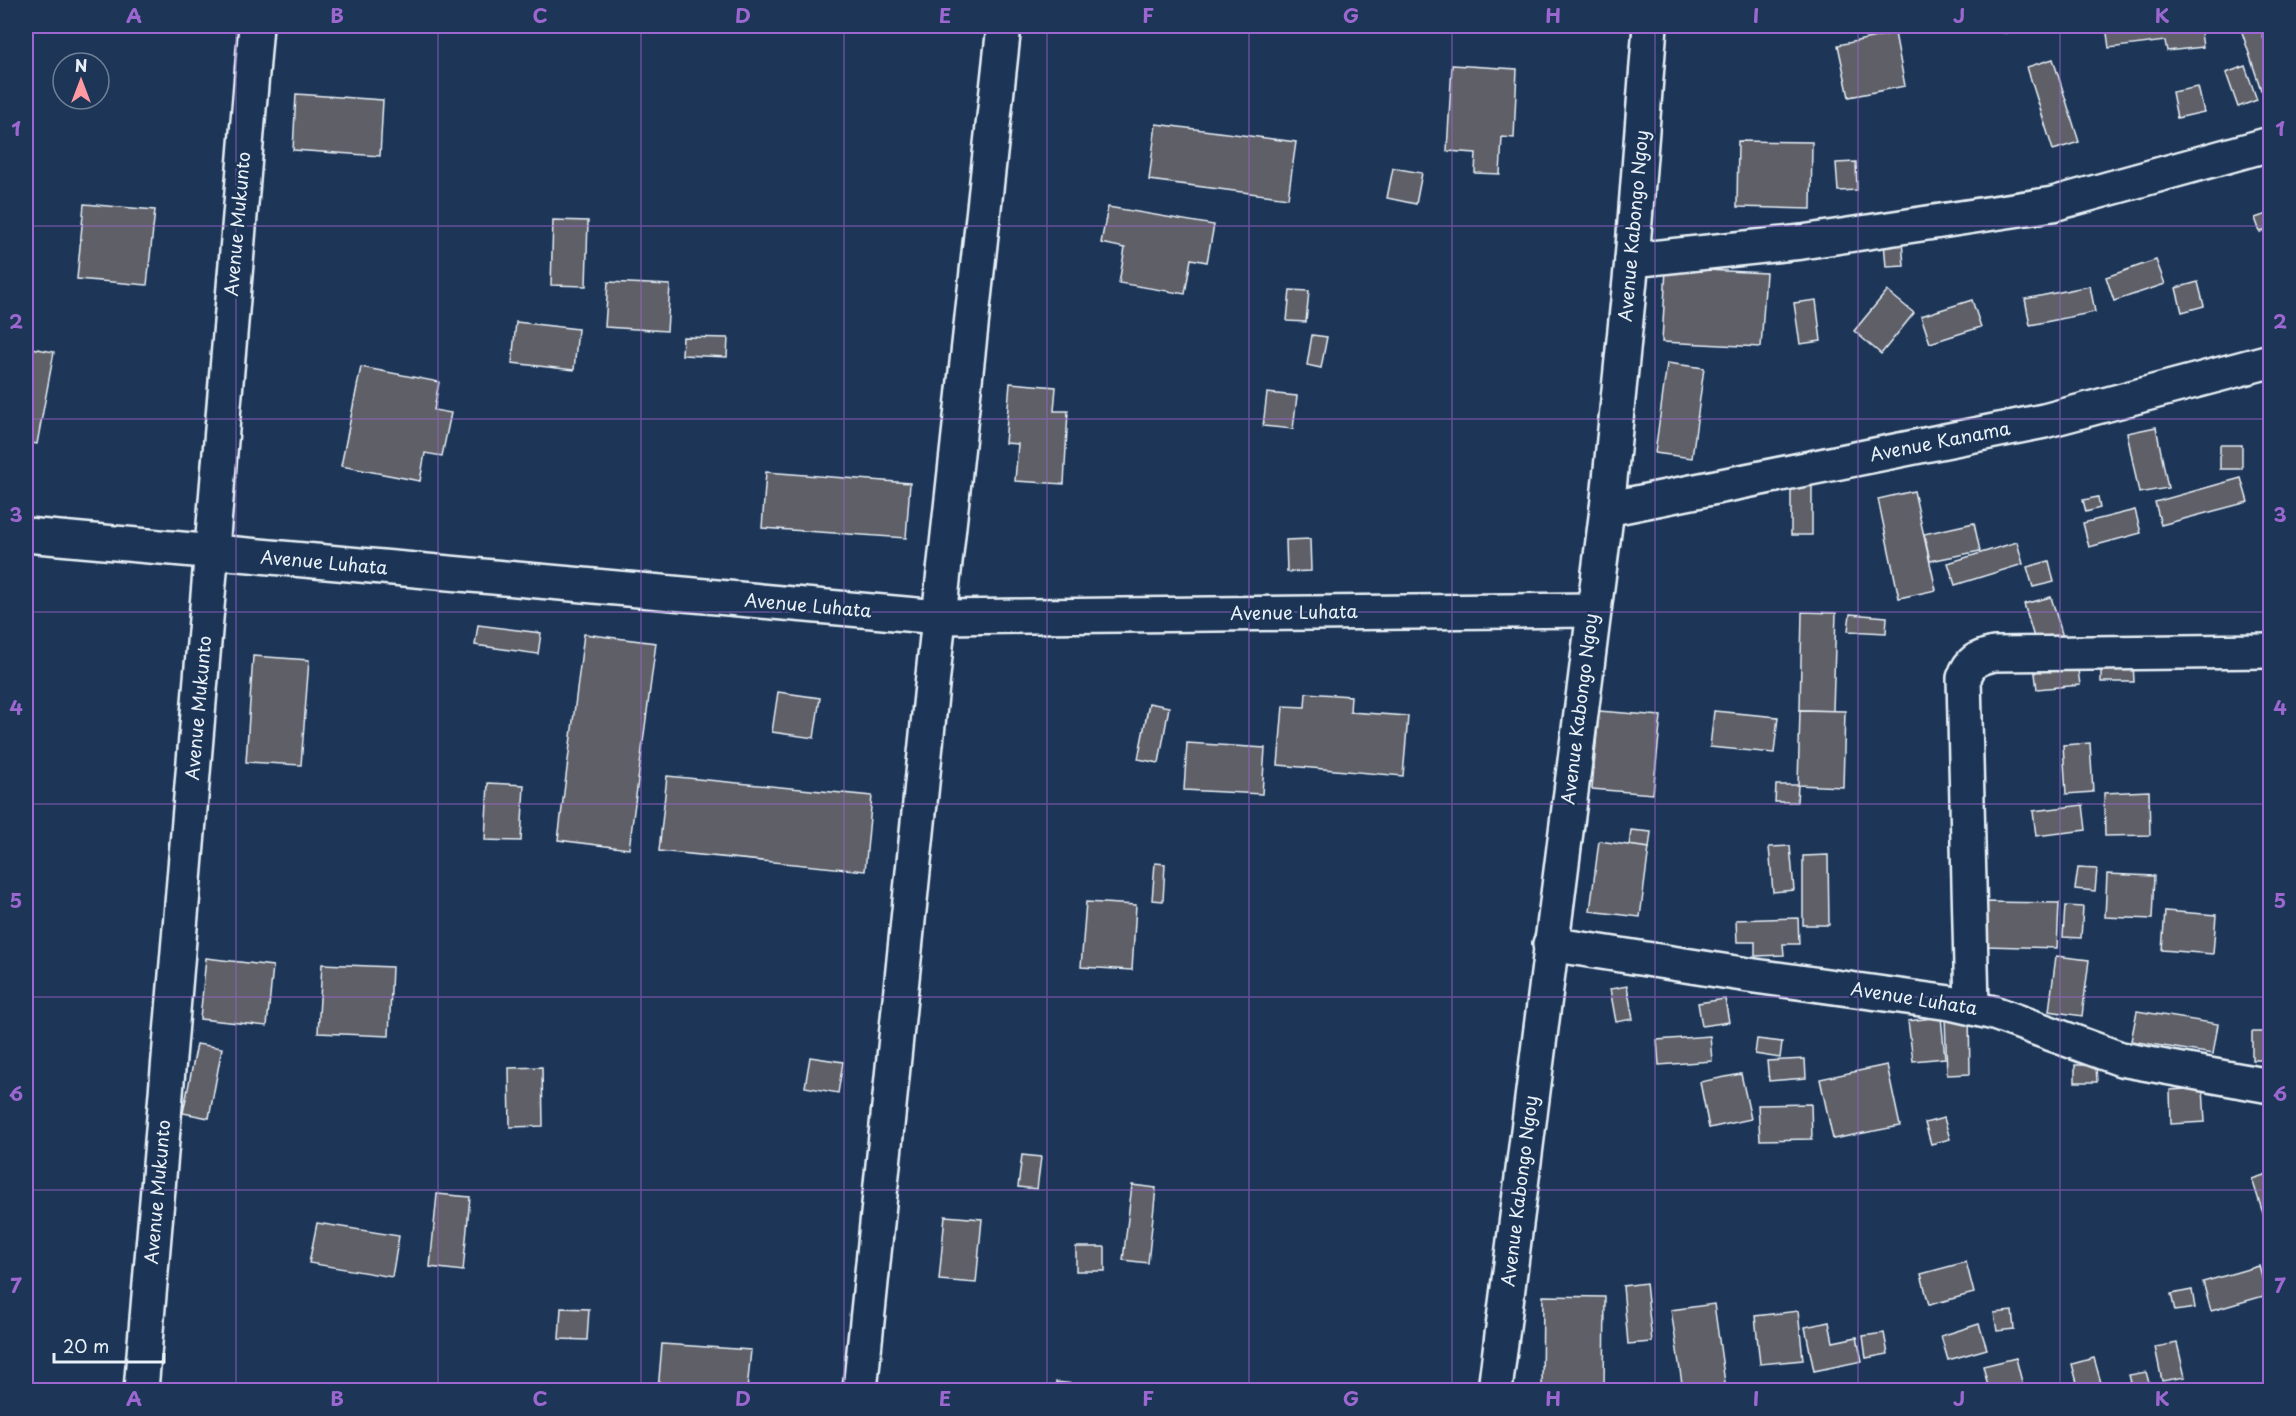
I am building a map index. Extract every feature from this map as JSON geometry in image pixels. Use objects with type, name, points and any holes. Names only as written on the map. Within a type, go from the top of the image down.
[{"type":"street","name":"Avenue Mukunto","points":[[141,1390],[256,26]]},
{"type":"street","points":[[860,1390],[939,617],[1004,26]]},
{"type":"street","name":"Avenue Kabongo Ngoy","points":[[1496,1390],[1606,509],[1632,260],[1650,26]]},
{"type":"street","points":[[1632,260],[1802,242],[2053,204],[2271,144]]},
{"type":"street","name":"Avenue Kanama","points":[[1606,509],[2044,421],[2271,361]]},
{"type":"street","name":"Avenue Luhata","points":[[26,535],[939,617],[1593,610]]},
{"type":"street","points":[[1971,1007],[1964,678],[1969,665],[1976,659],[1994,654],[2271,651]]},
{"type":"street","name":"Avenue Luhata","points":[[1550,944],[1971,1007],[1994,1013],[2121,1059],[2271,1086]]},
{"type":"building","points":[[2003,26],[2030,26],[2005,33]]},
{"type":"building","points":[[2106,26],[2200,26],[2203,47],[2167,51],[2165,41],[2109,48]]},
{"type":"building","points":[[2240,26],[2260,26],[2270,58],[2270,87],[2261,90]]},
{"type":"building","points":[[1895,33],[1905,86],[1849,97],[1838,45]]},
{"type":"building","points":[[2053,59],[2079,142],[2053,150],[2027,67]]},
{"type":"building","points":[[1452,65],[1517,69],[1514,138],[1502,137],[1500,174],[1475,173],[1476,153],[1447,151]]},
{"type":"building","points":[[2245,66],[2257,100],[2238,107],[2226,73]]},
{"type":"building","points":[[2198,87],[2204,112],[2177,118],[2172,92]]},
{"type":"building","points":[[296,94],[383,100],[380,156],[293,150]]},
{"type":"building","points":[[1156,124],[1296,142],[1288,198],[1149,180]]},
{"type":"building","points":[[1738,141],[1812,142],[1811,209],[1737,207]]},
{"type":"building","points":[[1856,162],[1857,190],[1838,191],[1836,163]]},
{"type":"building","points":[[1393,168],[1422,173],[1416,204],[1387,198]]},
{"type":"building","points":[[84,204],[155,210],[147,285],[77,279]]},
{"type":"building","points":[[1108,207],[1214,225],[1207,262],[1191,259],[1185,294],[1119,283],[1125,248],[1101,243]]},
{"type":"building","points":[[2270,213],[2270,229],[2260,232],[2255,218]]},
{"type":"building","points":[[553,220],[588,221],[586,286],[551,285]]},
{"type":"building","points":[[1902,241],[1904,266],[1886,267],[1884,242]]},
{"type":"building","points":[[2156,260],[2165,284],[2114,301],[2106,277]]},
{"type":"building","points":[[1666,268],[1766,273],[1761,347],[1662,342]]},
{"type":"building","points":[[608,282],[670,285],[667,331],[605,327]]},
{"type":"building","points":[[2198,282],[2204,306],[2182,312],[2176,288]]},
{"type":"building","points":[[2090,286],[2095,312],[2030,325],[2025,299]]},
{"type":"building","points":[[1290,290],[1309,291],[1306,322],[1287,321]]},
{"type":"building","points":[[1887,291],[1914,313],[1881,354],[1854,331]]},
{"type":"building","points":[[1816,300],[1821,341],[1800,344],[1794,303]]},
{"type":"building","points":[[1972,300],[1981,327],[1930,343],[1921,316]]},
{"type":"building","points":[[516,322],[578,329],[574,370],[512,363]]},
{"type":"building","points":[[1312,335],[1327,337],[1321,368],[1307,365]]},
{"type":"building","points":[[683,337],[728,338],[727,357],[682,355]]},
{"type":"building","points":[[26,347],[54,352],[37,444],[26,442]]},
{"type":"building","points":[[1667,363],[1704,368],[1692,458],[1655,453]]},
{"type":"building","points":[[361,367],[439,382],[434,410],[451,413],[442,456],[425,453],[420,481],[341,466]]},
{"type":"building","points":[[1010,383],[1056,387],[1054,411],[1068,411],[1064,484],[1015,481],[1018,444],[1005,443]]},
{"type":"building","points":[[1267,393],[1297,396],[1293,429],[1263,426]]},
{"type":"building","points":[[2156,427],[2168,488],[2139,493],[2127,433]]},
{"type":"building","points":[[2220,445],[2242,445],[2242,469],[2220,469]]},
{"type":"building","points":[[766,472],[910,483],[906,538],[762,528]]},
{"type":"building","points":[[2241,478],[2248,502],[2161,525],[2155,502]]},
{"type":"building","points":[[1791,486],[1812,486],[1812,535],[1791,535]]},
{"type":"building","points":[[1914,491],[1936,590],[1899,598],[1878,499]]},
{"type":"building","points":[[2098,497],[2100,508],[2086,512],[2083,500]]},
{"type":"building","points":[[2135,510],[2141,533],[2089,547],[2083,523]]},
{"type":"building","points":[[1974,523],[1980,551],[1930,561],[1924,534]]},
{"type":"building","points":[[1310,539],[1311,571],[1287,572],[1286,540]]},
{"type":"building","points":[[2017,542],[2023,564],[1955,585],[1948,563]]},
{"type":"building","points":[[2049,561],[2054,582],[2033,587],[2027,567]]},
{"type":"building","points":[[2051,597],[2063,637],[2036,644],[2024,604]]},
{"type":"building","points":[[1802,612],[1836,613],[1833,711],[1800,710]]},
{"type":"building","points":[[1850,614],[1887,617],[1886,633],[1848,631]]},
{"type":"building","points":[[478,625],[541,633],[538,654],[475,645]]},
{"type":"building","points":[[584,634],[656,643],[629,849],[558,840]]},
{"type":"building","points":[[253,656],[309,660],[301,765],[246,762]]},
{"type":"building","points":[[2077,662],[2080,685],[2037,689],[2034,666]]},
{"type":"building","points":[[2101,663],[2133,663],[2134,682],[2101,682]]},
{"type":"building","points":[[778,692],[820,698],[814,738],[772,732]]},
{"type":"building","points":[[1306,693],[1351,696],[1350,712],[1408,716],[1403,776],[1278,765],[1283,706],[1305,707]]},
{"type":"building","points":[[1149,703],[1169,707],[1159,763],[1138,759]]},
{"type":"building","points":[[1800,710],[1845,711],[1843,787],[1798,785]]},
{"type":"building","points":[[1599,711],[1661,716],[1653,794],[1592,789]]},
{"type":"building","points":[[1714,711],[1778,717],[1774,753],[1710,747]]},
{"type":"building","points":[[1187,743],[1265,748],[1262,794],[1184,790]]},
{"type":"building","points":[[2090,743],[2093,792],[2066,794],[2063,745]]},
{"type":"building","points":[[667,776],[872,796],[865,871],[659,851]]},
{"type":"building","points":[[488,783],[524,785],[521,841],[485,840]]},
{"type":"building","points":[[1776,785],[1798,785],[1797,802],[1775,802]]},
{"type":"building","points":[[2149,791],[2150,835],[2105,836],[2104,793]]},
{"type":"building","points":[[2083,805],[2086,830],[2036,836],[2033,811]]},
{"type":"building","points":[[1631,830],[1651,832],[1649,848],[1629,846]]},
{"type":"building","points":[[1599,841],[1649,848],[1640,917],[1590,911]]},
{"type":"building","points":[[1790,846],[1794,890],[1773,892],[1769,847]]},
{"type":"building","points":[[1828,855],[1829,925],[1803,925],[1803,856]]},
{"type":"building","points":[[1155,863],[1165,864],[1163,901],[1152,900]]},
{"type":"building","points":[[2078,868],[2097,869],[2095,891],[2075,889]]},
{"type":"building","points":[[2107,874],[2154,876],[2152,919],[2105,917]]},
{"type":"building","points":[[1086,902],[1136,905],[1132,970],[1081,967]]},
{"type":"building","points":[[1985,902],[2059,903],[2057,948],[1985,946]]},
{"type":"building","points":[[2065,906],[2083,907],[2081,938],[2063,937]]},
{"type":"building","points":[[2165,911],[2216,915],[2213,954],[2162,950]]},
{"type":"building","points":[[1798,918],[1799,944],[1783,944],[1784,955],[1755,956],[1755,942],[1737,942],[1736,920]]},
{"type":"building","points":[[2056,956],[2089,960],[2082,1016],[2049,1011]]},
{"type":"building","points":[[206,958],[273,966],[267,1026],[200,1019]]},
{"type":"building","points":[[322,964],[392,967],[389,1036],[318,1033]]},
{"type":"building","points":[[1627,986],[1633,1019],[1616,1022],[1610,989]]},
{"type":"building","points":[[1725,999],[1729,1022],[1702,1026],[1698,1003]]},
{"type":"building","points":[[2137,1011],[2218,1024],[2213,1054],[2131,1041]]},
{"type":"building","points":[[1969,1015],[1970,1074],[1947,1075],[1945,1016]]},
{"type":"building","points":[[1941,1017],[1945,1058],[1913,1061],[1908,1021]]},
{"type":"building","points":[[2252,1032],[2270,1032],[2270,1060],[2252,1060]]},
{"type":"building","points":[[1710,1036],[1712,1061],[1659,1065],[1657,1040]]},
{"type":"building","points":[[1757,1039],[1782,1042],[1780,1058],[1755,1054]]},
{"type":"building","points":[[197,1044],[222,1048],[209,1118],[183,1113]]},
{"type":"building","points":[[810,1057],[843,1062],[838,1093],[805,1087]]},
{"type":"building","points":[[1805,1059],[1806,1078],[1769,1081],[1767,1061]]},
{"type":"building","points":[[1887,1065],[1900,1126],[1833,1139],[1820,1079]]},
{"type":"building","points":[[2075,1065],[2096,1065],[2097,1082],[2075,1082]]},
{"type":"building","points":[[542,1067],[543,1126],[510,1127],[509,1068]]},
{"type":"building","points":[[1741,1074],[1751,1119],[1709,1128],[1700,1082]]},
{"type":"building","points":[[2203,1088],[2205,1122],[2171,1124],[2170,1090]]},
{"type":"building","points":[[1811,1104],[1812,1139],[1760,1140],[1758,1105]]},
{"type":"building","points":[[1944,1118],[1950,1139],[1931,1144],[1925,1123]]},
{"type":"building","points":[[1022,1155],[1041,1157],[1037,1189],[1018,1187]]},
{"type":"building","points":[[2270,1173],[2270,1235],[2252,1179]]},
{"type":"building","points":[[1132,1185],[1156,1188],[1148,1263],[1123,1260]]},
{"type":"building","points":[[437,1194],[470,1197],[463,1271],[430,1267]]},
{"type":"building","points":[[945,1216],[982,1219],[976,1283],[939,1280]]},
{"type":"building","points":[[317,1223],[399,1236],[392,1277],[309,1263]]},
{"type":"building","points":[[1076,1247],[1105,1247],[1105,1271],[1076,1271]]},
{"type":"building","points":[[1966,1262],[1974,1293],[1929,1305],[1921,1274]]},
{"type":"building","points":[[2259,1266],[2267,1295],[2211,1311],[2203,1282]]},
{"type":"building","points":[[1646,1283],[1652,1342],[1628,1344],[1623,1286]]},
{"type":"building","points":[[2192,1290],[2195,1308],[2175,1311],[2171,1294]]},
{"type":"building","points":[[1543,1296],[1605,1297],[1604,1389],[1542,1389]]},
{"type":"building","points":[[1714,1304],[1726,1390],[1683,1390],[1671,1310]]},
{"type":"building","points":[[561,1308],[589,1309],[587,1340],[559,1339]]},
{"type":"building","points":[[1798,1311],[1803,1360],[1760,1364],[1755,1316]]},
{"type":"building","points":[[2012,1311],[2014,1329],[1997,1331],[1994,1313]]},
{"type":"building","points":[[1829,1322],[1833,1342],[1857,1337],[1862,1361],[1814,1371],[1805,1327]]},
{"type":"building","points":[[1979,1324],[1987,1349],[1948,1360],[1941,1336]]},
{"type":"building","points":[[1884,1333],[1888,1354],[1866,1358],[1863,1336]]},
{"type":"building","points":[[2177,1343],[2185,1377],[2162,1381],[2155,1347]]},
{"type":"building","points":[[662,1344],[751,1350],[747,1390],[658,1390]]},
{"type":"building","points":[[2016,1358],[2024,1390],[1989,1390],[1983,1366]]},
{"type":"building","points":[[2094,1358],[2103,1390],[2079,1390],[2072,1364]]},
{"type":"building","points":[[2146,1372],[2151,1390],[2133,1390],[2129,1375]]},
{"type":"building","points":[[1056,1382],[1101,1387],[1100,1390],[1055,1390]]}]
